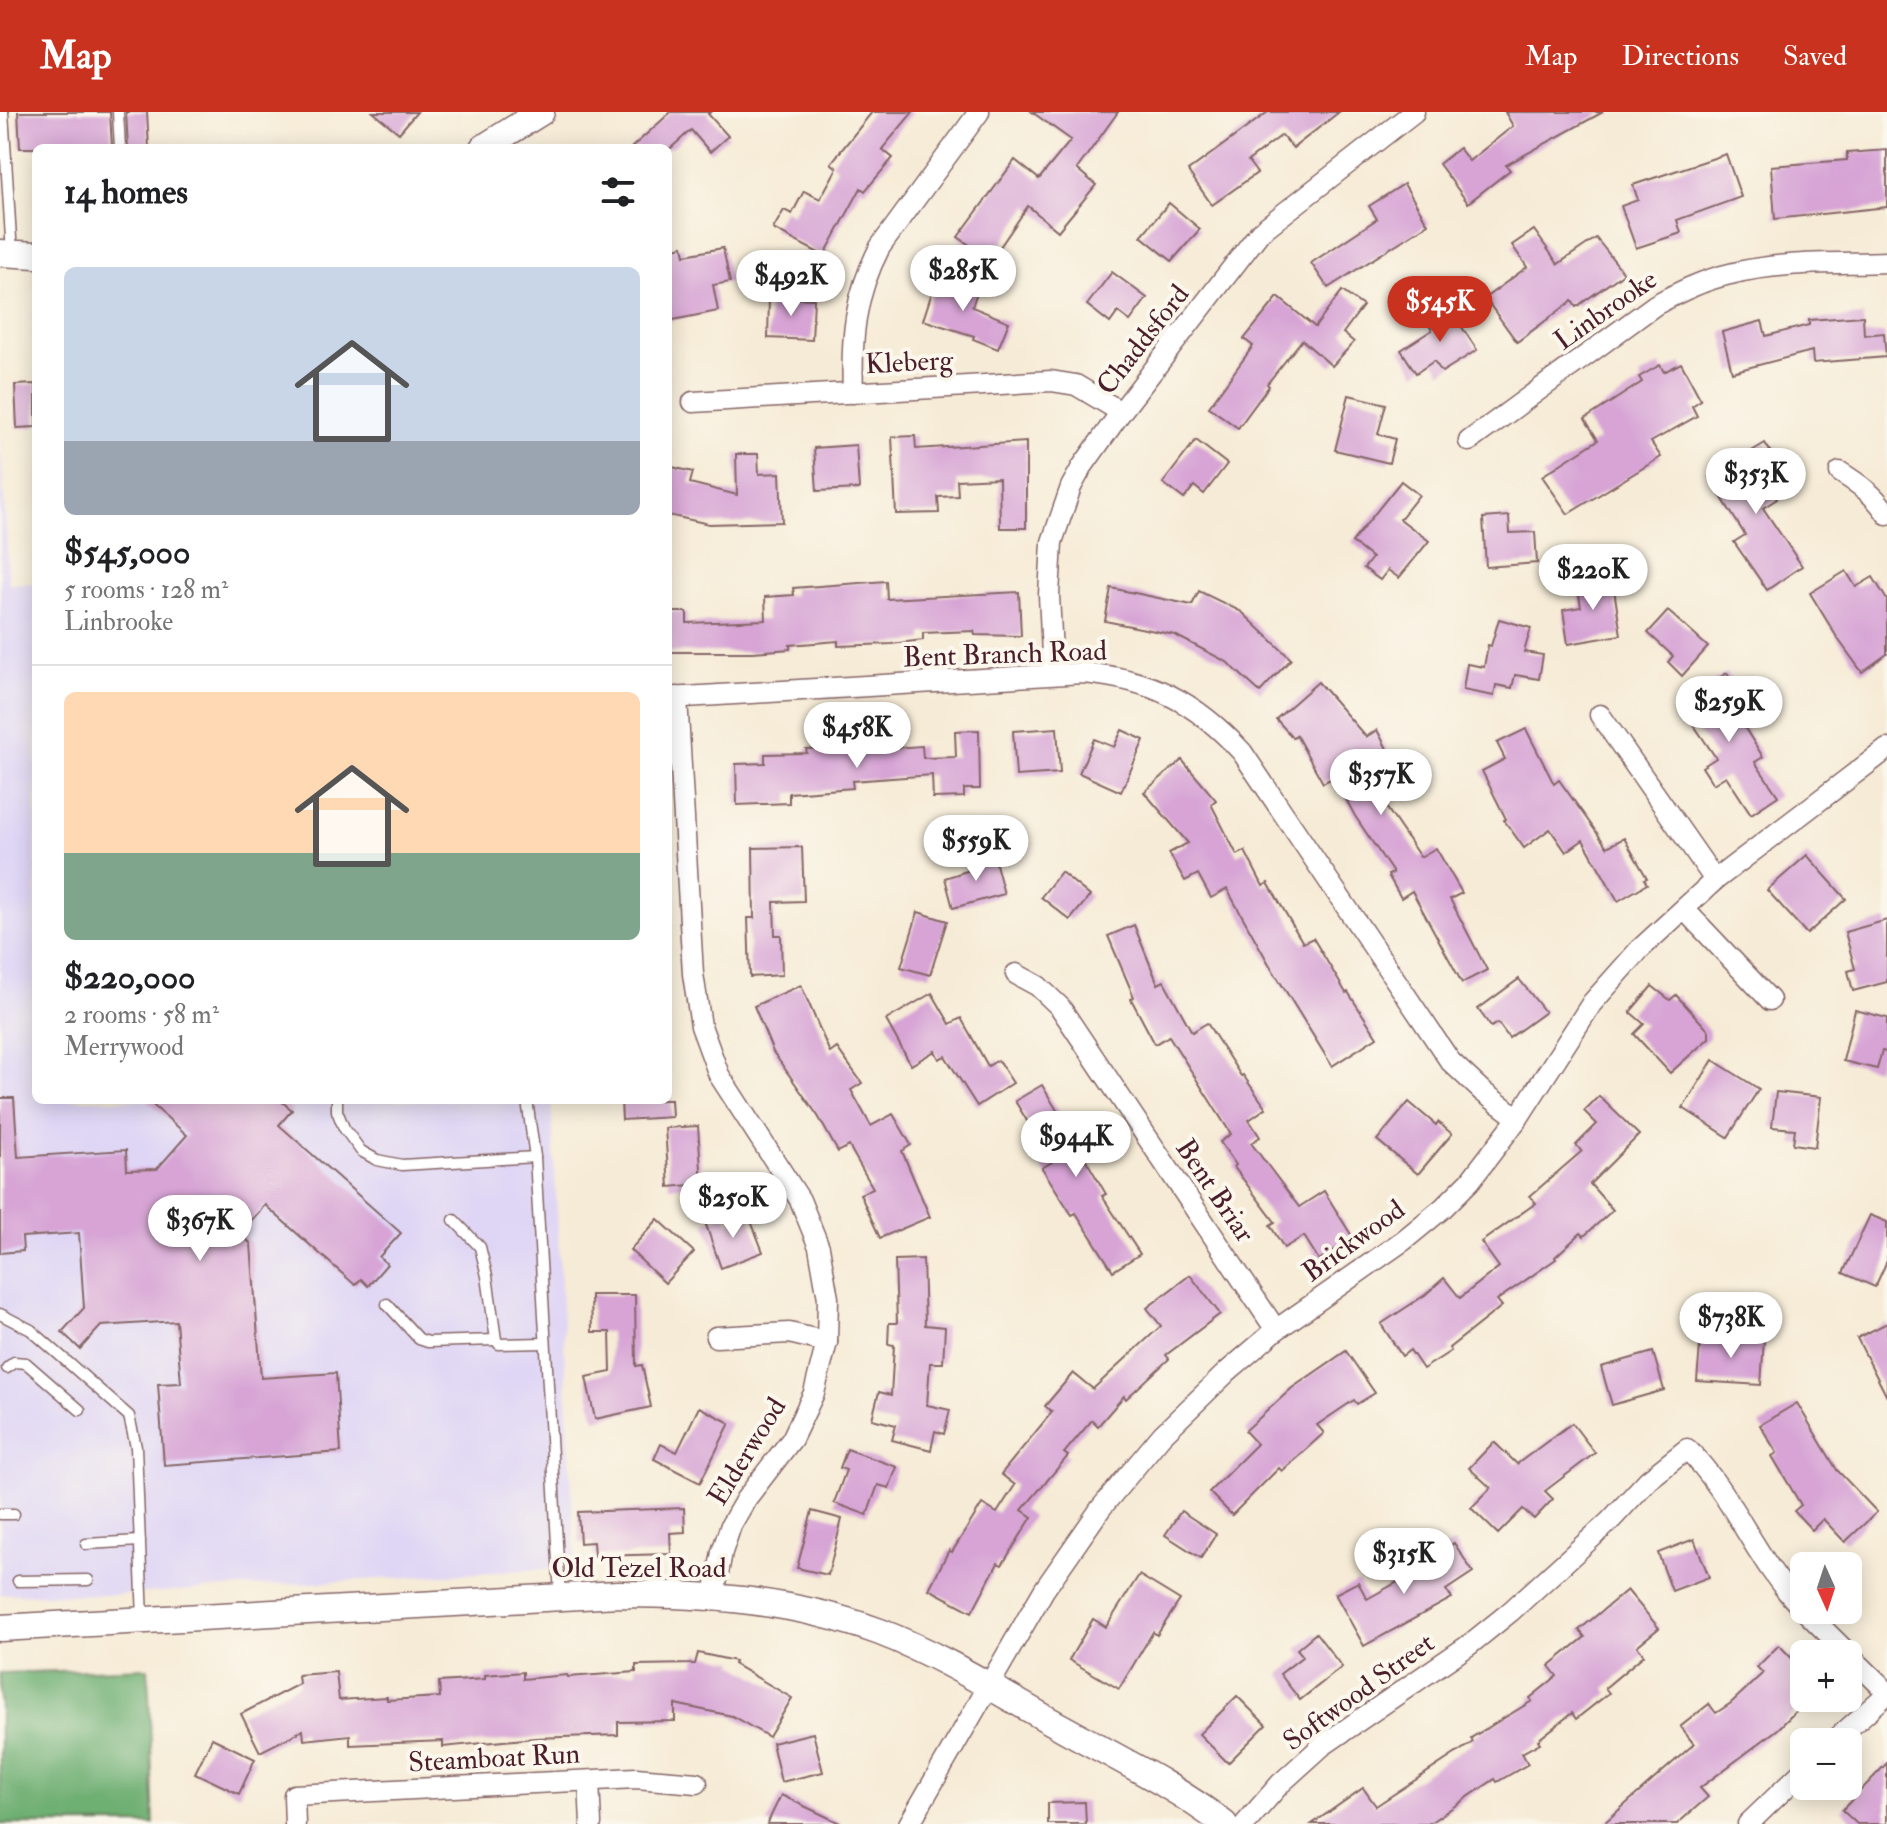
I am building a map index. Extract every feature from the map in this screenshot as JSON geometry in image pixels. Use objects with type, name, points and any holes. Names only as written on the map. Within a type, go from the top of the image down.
[{"type":"street","points":[[489,144],[541,112]]},
{"type":"street","points":[[853,393],[853,330],[870,266],[880,247],[979,112]]},
{"type":"street","name":"Chaddsford","points":[[1053,674],[1049,595],[1052,542],[1071,487],[1121,412],[1260,232],[1414,112]]},
{"type":"street","name":"Linbrooke","points":[[1469,441],[1655,305],[1679,292],[1718,277],[1758,268],[1887,262]]},
{"type":"street","name":"Kleberg","points":[[693,402],[1051,381],[1076,385],[1121,412]]},
{"type":"street","points":[[1840,472],[1862,486],[1887,514]]},
{"type":"street","name":"Bent Branch Road","points":[[673,697],[1083,673],[1111,675],[1152,686],[1190,705],[1223,731],[1242,752],[1450,1061],[1483,1092],[1518,1118]]},
{"type":"street","name":"Elderwood","points":[[673,697],[693,974],[701,1026],[719,1075],[800,1200],[819,1247],[826,1285],[827,1342],[818,1380],[792,1439],[746,1499],[731,1525],[714,1595]]},
{"type":"street","points":[[1600,715],[1715,880]]},
{"type":"street","name":"Brickwood","points":[[909,1824],[1044,1590],[1129,1472],[1162,1435],[1276,1330],[1404,1240],[1443,1208],[1470,1181],[1518,1118],[1592,1003],[1640,949],[1715,880],[1887,749]]},
{"type":"street","points":[[1684,909],[1770,1000]]},
{"type":"street","name":"Bent Briar","points":[[1016,974],[1038,986],[1060,1007],[1276,1330]]},
{"type":"street","points":[[716,1337],[789,1333],[827,1342]]},
{"type":"street","name":"Softwood Street","points":[[1245,1824],[1280,1784],[1322,1746],[1469,1645],[1510,1612],[1609,1522],[1648,1480],[1687,1449],[1705,1467],[1752,1544],[1790,1592]]},
{"type":"street","name":"Old Tezel Road","points":[[0,1628],[618,1594],[714,1595],[757,1600],[819,1613],[880,1632],[938,1658],[1179,1793],[1224,1824]]},
{"type":"street","points":[[1818,1624],[1887,1693],[1848,1728]]},
{"type":"street","name":"Steamboat Run","points":[[295,1824],[294,1795],[636,1778],[697,1783]]},
{"type":"street","points":[[589,1781],[591,1824]]},
{"type":"street","points":[[1748,1824],[1790,1784]]},
{"type":"lane","points":[[3,112],[12,257]]},
{"type":"lane","points":[[118,112],[120,144]]},
{"type":"lane","points":[[337,1104],[344,1128],[361,1151],[377,1160],[402,1165],[535,1157]]},
{"type":"lane","points":[[528,1104],[535,1157],[560,1598]]},
{"type":"lane","points":[[454,1220],[480,1247],[496,1340],[499,1344],[545,1343]]},
{"type":"lane","points":[[387,1304],[419,1339],[439,1342],[496,1340]]},
{"type":"lane","points":[[0,1314],[31,1330],[129,1416],[136,1447],[143,1621]]},
{"type":"lane","points":[[7,1368],[14,1362],[26,1363],[80,1410]]},
{"type":"lane","points":[[0,1514],[14,1514]]},
{"type":"lane","points":[[86,1544],[140,1541]]},
{"type":"lane","points":[[18,1581],[88,1580]]},
{"type":"shaded area","points":[[0,437],[9,584],[32,583],[32,1104],[551,1104],[576,1567],[113,1595],[0,1594]]},
{"type":"green space","points":[[148,1668],[154,1824],[0,1824],[0,1673]]},
{"type":"building","points":[[18,112],[110,112],[112,144],[32,144],[32,148],[20,148]]},
{"type":"building","points":[[126,112],[147,112],[149,144],[128,144]]},
{"type":"building","points":[[373,112],[417,112],[399,133]]},
{"type":"building","points":[[671,112],[711,112],[708,114],[728,136],[710,152],[691,130],[672,147],[672,144],[635,144]]},
{"type":"building","points":[[872,112],[913,112],[882,149],[893,158],[865,191],[861,188],[824,256],[773,229],[784,210],[792,214],[804,191],[820,199],[837,168],[831,163]]},
{"type":"building","points":[[1032,112],[1118,112],[1077,169],[1096,185],[1058,231],[1028,206],[991,260],[958,237],[1015,160],[1039,179],[1071,140]]},
{"type":"building","points":[[1268,112],[1339,112],[1293,148],[1282,135],[1248,161],[1257,173],[1212,205],[1188,171]]},
{"type":"building","points":[[1505,112],[1603,112],[1506,165],[1510,170],[1468,203],[1439,164],[1459,148],[1469,161],[1513,126]]},
{"type":"building","points":[[1887,150],[1887,207],[1775,219],[1771,166],[1847,160],[1847,153]]},
{"type":"building","points":[[1726,154],[1741,197],[1677,220],[1681,233],[1636,248],[1621,206],[1638,200],[1633,185]]},
{"type":"building","points":[[1404,184],[1428,224],[1328,288],[1311,263],[1377,219],[1369,206]]},
{"type":"building","points":[[1169,203],[1200,229],[1172,261],[1141,236]]},
{"type":"building","points":[[1534,230],[1558,264],[1596,238],[1624,273],[1576,307],[1572,301],[1517,342],[1485,298],[1527,267],[1512,245]]},
{"type":"building","points":[[683,246],[685,255],[723,248],[730,282],[713,285],[718,311],[672,320],[672,248]]},
{"type":"building","points":[[1112,272],[1147,298],[1130,321],[1118,312],[1110,323],[1087,305]]},
{"type":"building","points":[[937,277],[978,289],[972,307],[1009,322],[998,349],[973,339],[974,336],[923,320]]},
{"type":"building","points":[[1342,291],[1363,306],[1343,333],[1354,342],[1332,366],[1302,340],[1267,384],[1269,386],[1238,428],[1209,407],[1253,346],[1244,339],[1278,297],[1315,327]]},
{"type":"building","points":[[769,297],[814,299],[812,340],[768,338]]},
{"type":"building","points":[[1448,306],[1477,350],[1442,372],[1434,361],[1416,373],[1401,350],[1432,330],[1426,320]]},
{"type":"building","points":[[1863,316],[1864,335],[1884,333],[1886,357],[1813,363],[1812,351],[1732,372],[1722,332],[1762,321],[1766,336],[1809,325],[1809,320]]},
{"type":"building","points":[[1681,363],[1701,400],[1692,406],[1697,416],[1651,442],[1661,457],[1568,514],[1542,476],[1598,440],[1585,419],[1642,382],[1639,377],[1660,365],[1664,372]]},
{"type":"building","points":[[32,384],[32,427],[17,428],[15,385]]},
{"type":"building","points":[[1349,395],[1386,404],[1378,434],[1395,439],[1389,463],[1335,450]]},
{"type":"building","points":[[915,436],[916,449],[1026,442],[1026,528],[1000,528],[999,478],[957,480],[958,496],[938,497],[939,513],[896,514],[892,437]]},
{"type":"building","points":[[1196,440],[1227,464],[1204,494],[1194,486],[1184,499],[1163,483]]},
{"type":"building","points":[[1765,443],[1778,464],[1761,474],[1777,499],[1763,508],[1802,566],[1767,590],[1734,542],[1745,535],[1709,477]]},
{"type":"building","points":[[856,445],[859,489],[817,491],[814,448]]},
{"type":"building","points":[[736,454],[758,454],[759,474],[780,473],[782,522],[709,524],[672,516],[672,467],[693,472],[690,483],[737,495]]},
{"type":"building","points":[[1401,481],[1419,495],[1400,519],[1429,541],[1399,578],[1388,570],[1380,580],[1364,568],[1372,558],[1352,542]]},
{"type":"building","points":[[1509,516],[1510,533],[1535,532],[1537,563],[1486,567],[1483,518]]},
{"type":"building","points":[[1846,571],[1856,587],[1873,577],[1887,600],[1887,654],[1862,672],[1810,593]]},
{"type":"building","points":[[1612,576],[1621,635],[1568,644],[1563,610],[1581,607],[1577,582]]},
{"type":"building","points":[[886,581],[887,599],[1019,592],[1021,636],[975,635],[974,631],[923,633],[923,640],[891,644],[838,646],[838,641],[753,652],[672,652],[672,612],[687,612],[687,623],[766,620],[765,597],[794,595],[793,588]]},
{"type":"building","points":[[1111,588],[1192,605],[1199,591],[1242,612],[1291,659],[1260,692],[1227,662],[1175,635],[1105,621]]},
{"type":"building","points":[[1668,611],[1708,647],[1682,676],[1668,662],[1673,656],[1648,633]]},
{"type":"building","points":[[1499,619],[1531,628],[1524,652],[1543,655],[1539,679],[1515,675],[1512,688],[1496,685],[1494,696],[1463,690],[1467,664],[1484,667],[1488,645],[1491,646]]},
{"type":"building","points":[[1727,673],[1738,690],[1726,698],[1763,757],[1755,762],[1778,796],[1751,814],[1726,776],[1713,784],[1702,767],[1716,758],[1683,709],[1683,702]]},
{"type":"building","points":[[1318,682],[1366,737],[1377,730],[1392,758],[1376,766],[1387,785],[1376,792],[1420,857],[1436,848],[1462,893],[1450,899],[1487,970],[1462,983],[1412,891],[1401,898],[1388,875],[1393,873],[1355,816],[1334,777],[1323,783],[1296,735],[1293,738],[1276,719]]},
{"type":"building","points":[[1057,728],[1060,773],[1016,776],[1013,731]]},
{"type":"building","points":[[1526,729],[1554,784],[1559,780],[1607,847],[1624,838],[1647,878],[1644,879],[1647,884],[1618,901],[1583,840],[1566,852],[1550,829],[1524,848],[1504,820],[1482,771],[1505,759],[1497,743]]},
{"type":"building","points":[[979,730],[980,789],[964,789],[964,797],[933,798],[932,775],[852,781],[853,788],[789,793],[789,803],[737,805],[736,764],[765,763],[765,754],[807,753],[806,749],[826,748],[825,738],[849,737],[850,751],[922,746],[923,758],[956,757],[955,731]]},
{"type":"building","points":[[1122,730],[1144,740],[1121,792],[1079,773],[1094,739],[1114,747]]},
{"type":"building","points":[[1182,760],[1216,800],[1211,804],[1237,855],[1245,851],[1263,886],[1268,883],[1303,943],[1313,938],[1377,1037],[1332,1066],[1227,889],[1211,898],[1198,874],[1185,881],[1169,853],[1188,843],[1144,792]]},
{"type":"building","points":[[802,847],[804,901],[774,902],[775,935],[781,935],[782,975],[750,977],[748,918],[754,918],[753,848]]},
{"type":"building","points":[[993,853],[1004,894],[953,908],[945,878],[973,869],[970,860]]},
{"type":"building","points":[[1807,855],[1846,899],[1807,934],[1767,890]]},
{"type":"building","points":[[1061,872],[1090,896],[1070,920],[1041,897]]},
{"type":"building","points":[[918,912],[947,921],[930,975],[901,967]]},
{"type":"building","points":[[1887,920],[1887,982],[1853,991],[1848,971],[1855,969],[1845,932]]},
{"type":"building","points":[[1134,925],[1158,984],[1164,981],[1192,1032],[1207,1023],[1266,1108],[1249,1120],[1260,1137],[1251,1143],[1299,1207],[1324,1191],[1353,1238],[1319,1260],[1304,1236],[1284,1248],[1270,1225],[1275,1222],[1234,1167],[1236,1165],[1220,1142],[1231,1134],[1169,1036],[1155,1044],[1131,999],[1134,997],[1108,936]]},
{"type":"building","points":[[1519,979],[1545,1012],[1509,1038],[1498,1023],[1491,1027],[1478,1009]]},
{"type":"building","points":[[801,985],[830,1053],[837,1048],[862,1083],[851,1090],[871,1126],[893,1114],[911,1145],[902,1151],[930,1217],[880,1238],[860,1194],[873,1188],[849,1146],[838,1152],[818,1116],[773,1052],[754,1006]]},
{"type":"building","points":[[1652,986],[1670,1000],[1676,995],[1709,1031],[1709,1038],[1670,1073],[1634,1034],[1644,1024],[1630,1012]]},
{"type":"building","points":[[932,993],[950,1024],[961,1018],[988,1066],[998,1060],[1013,1083],[977,1106],[945,1056],[939,1059],[935,1051],[911,1065],[886,1020]]},
{"type":"building","points":[[1855,1010],[1887,1018],[1887,1052],[1882,1051],[1877,1069],[1843,1061]]},
{"type":"building","points":[[1713,1060],[1759,1089],[1728,1137],[1683,1108]]},
{"type":"building","points":[[1042,1085],[1106,1194],[1102,1196],[1140,1254],[1113,1271],[1076,1213],[1072,1215],[1042,1168],[1052,1162],[1015,1101]]},
{"type":"building","points":[[1776,1092],[1821,1097],[1815,1147],[1793,1144],[1795,1129],[1772,1127]]},
{"type":"building","points":[[1599,1096],[1639,1135],[1590,1184],[1613,1210],[1584,1236],[1581,1233],[1556,1259],[1497,1300],[1502,1306],[1449,1348],[1451,1351],[1423,1369],[1410,1350],[1402,1356],[1381,1324],[1425,1295],[1444,1278],[1460,1298],[1499,1267],[1481,1242],[1536,1203],[1530,1196],[1582,1151],[1576,1145],[1597,1124],[1584,1111]]},
{"type":"building","points":[[0,1098],[14,1098],[18,1157],[126,1150],[127,1170],[157,1169],[187,1135],[152,1104],[285,1104],[292,1110],[279,1125],[401,1233],[379,1257],[387,1264],[368,1286],[361,1279],[355,1285],[265,1205],[240,1233],[251,1244],[261,1378],[336,1373],[341,1452],[164,1465],[158,1384],[181,1383],[176,1321],[101,1326],[80,1349],[62,1332],[84,1308],[79,1233],[22,1237],[23,1251],[0,1253]]},
{"type":"building","points":[[1409,1102],[1452,1134],[1418,1174],[1377,1140]]},
{"type":"building","points":[[621,1104],[671,1104],[672,1117],[622,1120]]},
{"type":"building","points":[[698,1126],[702,1184],[669,1187],[665,1128]]},
{"type":"building","points":[[725,1215],[729,1223],[749,1216],[763,1252],[721,1268],[705,1222]]},
{"type":"building","points":[[1870,1215],[1887,1222],[1887,1261],[1875,1287],[1843,1273]]},
{"type":"building","points":[[658,1219],[694,1252],[665,1283],[630,1250]]},
{"type":"building","points":[[923,1259],[925,1325],[945,1327],[943,1363],[930,1363],[927,1405],[950,1410],[944,1434],[935,1431],[931,1450],[892,1440],[896,1425],[872,1419],[879,1392],[891,1395],[894,1345],[888,1344],[889,1323],[897,1323],[895,1260]]},
{"type":"building","points":[[1190,1275],[1220,1314],[1166,1355],[1169,1359],[1126,1399],[1124,1396],[1098,1426],[1092,1420],[1064,1453],[1068,1456],[1022,1510],[1032,1517],[1002,1565],[998,1563],[972,1612],[929,1589],[949,1550],[952,1552],[982,1504],[997,1513],[1015,1485],[1001,1474],[1052,1412],[1045,1406],[1073,1373],[1093,1389],[1161,1326],[1147,1308]]},
{"type":"building","points":[[591,1295],[635,1295],[636,1366],[642,1365],[651,1407],[595,1419],[586,1377],[611,1372],[610,1332],[592,1332]]},
{"type":"building","points":[[1887,1323],[1887,1397],[1857,1338]]},
{"type":"building","points":[[1701,1334],[1764,1339],[1761,1385],[1697,1381]]},
{"type":"building","points":[[1346,1351],[1375,1393],[1357,1404],[1354,1400],[1317,1425],[1324,1433],[1282,1471],[1279,1468],[1232,1515],[1209,1492],[1257,1444],[1245,1431],[1292,1388]]},
{"type":"building","points":[[1653,1352],[1664,1390],[1612,1405],[1601,1367]]},
{"type":"building","points":[[1797,1403],[1837,1470],[1877,1512],[1845,1542],[1823,1519],[1812,1530],[1794,1511],[1801,1505],[1772,1456],[1777,1453],[1760,1425]]},
{"type":"building","points":[[699,1407],[730,1423],[700,1483],[654,1459],[661,1444],[677,1452]]},
{"type":"building","points":[[1572,1423],[1595,1453],[1545,1491],[1553,1499],[1534,1519],[1523,1509],[1498,1534],[1471,1508],[1491,1488],[1469,1468],[1494,1442],[1517,1464]]},
{"type":"building","points":[[847,1449],[897,1467],[889,1488],[878,1485],[867,1515],[834,1503],[846,1470],[840,1468]]},
{"type":"building","points":[[684,1508],[685,1532],[670,1533],[671,1554],[594,1556],[593,1542],[580,1543],[578,1512]]},
{"type":"building","points":[[812,1511],[842,1519],[828,1575],[797,1568]]},
{"type":"building","points":[[1181,1511],[1216,1534],[1201,1558],[1165,1535]]},
{"type":"building","points":[[1694,1539],[1709,1577],[1672,1591],[1658,1553]]},
{"type":"building","points":[[1454,1543],[1473,1572],[1446,1590],[1452,1598],[1364,1646],[1335,1594],[1358,1582],[1367,1599],[1410,1575]]},
{"type":"building","points":[[1139,1575],[1180,1600],[1157,1635],[1153,1632],[1119,1689],[1069,1660],[1093,1619],[1106,1627]]},
{"type":"building","points":[[1627,1590],[1659,1628],[1637,1646],[1644,1655],[1605,1688],[1609,1693],[1576,1719],[1572,1713],[1538,1740],[1540,1743],[1522,1753],[1528,1764],[1497,1782],[1495,1779],[1428,1824],[1312,1824],[1363,1788],[1376,1806],[1473,1742],[1471,1738],[1532,1701],[1530,1698],[1557,1676],[1549,1666],[1585,1637],[1579,1630]]},
{"type":"building","points":[[1316,1633],[1342,1667],[1300,1700],[1280,1674],[1303,1656],[1297,1649]]},
{"type":"building","points":[[1779,1645],[1790,1656],[1790,1712],[1795,1712],[1778,1729],[1700,1788],[1708,1797],[1677,1824],[1603,1824],[1694,1744],[1680,1727],[1709,1704],[1716,1713],[1731,1703],[1763,1673],[1757,1667]]},
{"type":"building","points":[[698,1653],[735,1661],[734,1664],[792,1698],[769,1737],[732,1716],[675,1704],[675,1721],[618,1722],[618,1735],[535,1738],[443,1747],[443,1741],[350,1745],[350,1735],[304,1740],[303,1730],[260,1752],[241,1714],[299,1684],[298,1675],[336,1672],[339,1700],[387,1697],[387,1700],[440,1697],[439,1682],[485,1679],[485,1675],[523,1672],[523,1679],[568,1677],[636,1672],[636,1665],[695,1664]]},
{"type":"building","points":[[1237,1696],[1266,1725],[1228,1763],[1199,1734]]},
{"type":"building","points":[[813,1733],[823,1772],[781,1782],[772,1743]]},
{"type":"building","points":[[212,1738],[255,1759],[239,1794],[195,1773]]},
{"type":"building","points":[[1887,1763],[1887,1824],[1857,1824],[1842,1810],[1852,1800],[1862,1800],[1862,1789]]},
{"type":"building","points":[[781,1795],[842,1824],[767,1824]]},
{"type":"building","points":[[1085,1802],[1086,1824],[1048,1824],[1048,1803]]}]
